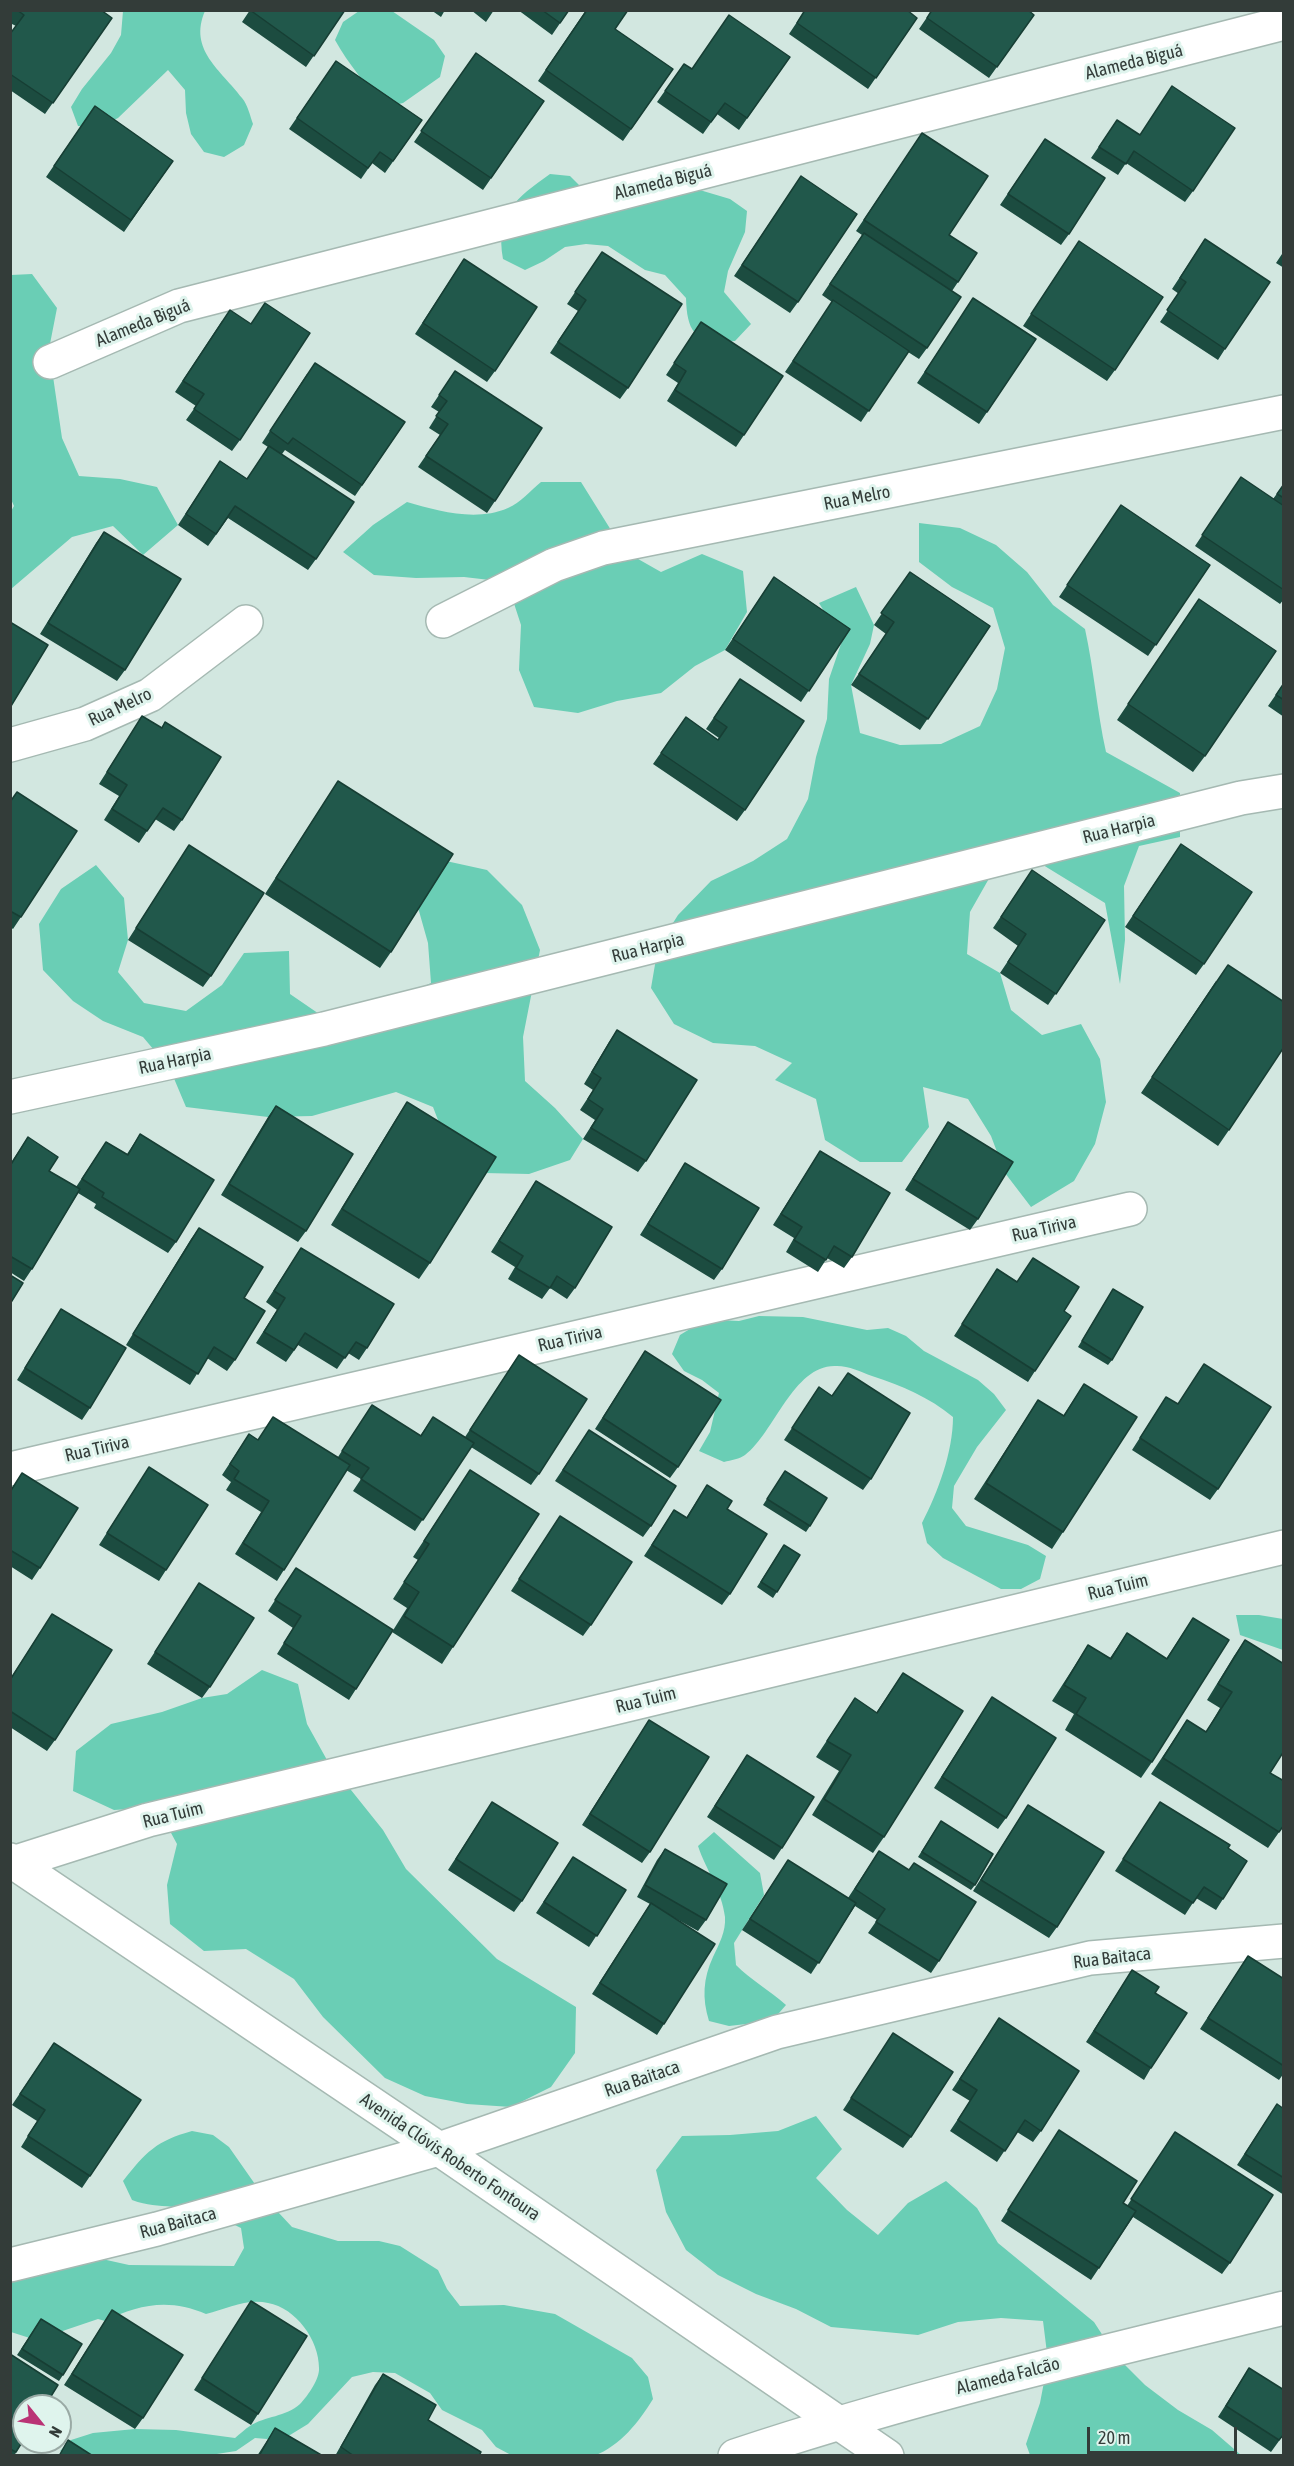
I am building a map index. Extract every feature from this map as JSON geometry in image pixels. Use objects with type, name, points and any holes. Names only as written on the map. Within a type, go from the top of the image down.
[{"type":"street","name":"Alameda Biguá","points":[[50,362],[179,306],[1284,23]]},
{"type":"street","name":"Rua Melro","points":[[443,621],[554,565],[603,548],[1284,412]]},
{"type":"street","name":"Rua Melro","points":[[10,745],[85,724],[150,695],[246,622]]},
{"type":"street","name":"Rua Harpia","points":[[10,1097],[324,1029],[1230,801],[1284,791]]},
{"type":"street","name":"Rua Tiriva","points":[[10,1469],[1130,1209]]},
{"type":"street","name":"Rua Tuim","points":[[12,1862],[148,1820],[1284,1547]]},
{"type":"street","name":"Avenida Clóvis Roberto Fontoura","points":[[12,1862],[439,2149],[887,2456]]},
{"type":"street","name":"Rua Baitaca","points":[[10,2265],[157,2229],[439,2149],[777,2032],[1090,1958],[1284,1941]]},
{"type":"street","name":"Alameda Falcão","points":[[735,2456],[836,2422],[988,2380],[1284,2308]]},
{"type":"green space","points":[[123,11],[205,11],[201,25],[204,48],[209,59],[244,101],[253,124],[244,145],[224,157],[204,152],[191,134],[186,113],[185,90],[168,70],[118,118],[98,128],[78,126],[71,107],[82,89],[111,53],[121,35]]},
{"type":"green space","points":[[359,11],[392,11],[434,40],[445,56],[440,77],[403,103],[382,108],[335,40],[343,22]]},
{"type":"green space","points":[[550,174],[570,176],[586,192],[666,180],[730,199],[747,211],[745,232],[728,271],[724,292],[751,324],[735,341],[711,341],[697,335],[689,321],[686,298],[665,275],[645,270],[608,246],[586,244],[565,247],[525,270],[503,259],[501,243],[505,219],[527,191]]},
{"type":"green space","points":[[32,274],[57,308],[49,349],[62,438],[79,476],[120,479],[157,487],[178,525],[143,555],[113,526],[72,537],[11,589],[10,513],[14,506],[10,497],[11,275]]},
{"type":"green space","points":[[541,482],[581,482],[624,551],[661,572],[702,554],[743,571],[747,612],[725,650],[695,666],[661,693],[617,701],[578,713],[534,707],[519,670],[521,625],[507,582],[464,577],[416,578],[374,575],[343,552],[373,525],[407,502],[444,512],[483,514],[512,506]]},
{"type":"green space","points":[[919,523],[960,528],[996,545],[1027,572],[1053,605],[1085,629],[1106,752],[1180,793],[1180,837],[1139,846],[1124,886],[1125,940],[1120,984],[1105,903],[1030,857],[991,875],[970,912],[967,954],[1000,973],[1011,1010],[1042,1035],[1081,1024],[1100,1059],[1106,1102],[1095,1144],[1074,1181],[1031,1207],[1005,1173],[991,1136],[968,1099],[923,1087],[929,1127],[902,1162],[860,1162],[825,1140],[816,1099],[775,1080],[792,1063],[755,1046],[713,1043],[674,1024],[651,988],[658,947],[678,915],[711,881],[753,861],[787,839],[808,799],[816,757],[827,719],[829,679],[842,641],[819,603],[856,587],[874,625],[870,644],[851,685],[860,733],[900,745],[941,744],[980,726],[997,689],[1005,648],[993,608],[952,587],[919,562]]},
{"type":"green space","points":[[446,861],[487,870],[522,905],[540,950],[523,1037],[525,1081],[555,1108],[583,1139],[570,1160],[529,1174],[484,1173],[448,1146],[433,1107],[396,1092],[312,1116],[268,1117],[186,1107],[170,1069],[143,1037],[103,1021],[73,1001],[43,970],[39,924],[61,889],[96,865],[124,898],[128,940],[118,972],[144,1003],[186,1011],[222,985],[244,953],[289,951],[290,994],[325,1018],[398,999],[431,983],[428,943],[417,904]]},
{"type":"green space","points":[[759,1316],[803,1317],[867,1330],[888,1328],[906,1336],[924,1351],[978,1380],[994,1394],[1006,1410],[977,1447],[954,1486],[952,1508],[966,1526],[1028,1545],[1046,1556],[1040,1579],[1021,1589],[1001,1589],[943,1558],[927,1543],[922,1523],[943,1472],[950,1444],[953,1417],[925,1398],[894,1384],[846,1367],[822,1368],[809,1375],[797,1387],[766,1431],[745,1455],[724,1462],[699,1451],[710,1432],[719,1393],[702,1380],[684,1371],[672,1354],[680,1335],[698,1324],[718,1320],[739,1321]]},
{"type":"green space","points":[[1236,1615],[1259,1615],[1283,1619],[1283,1650],[1240,1635]]},
{"type":"green space","points":[[262,1670],[298,1684],[307,1724],[327,1760],[383,1830],[406,1869],[497,1959],[576,2007],[575,2053],[551,2087],[511,2107],[467,2104],[425,2096],[385,2078],[323,2017],[294,1979],[246,1949],[204,1951],[170,1924],[167,1885],[177,1844],[157,1807],[114,1810],[73,1791],[76,1751],[111,1724],[162,1712],[202,1698],[227,1694]]},
{"type":"green space","points":[[714,1832],[760,1873],[764,1895],[734,1943],[736,1965],[786,2005],[772,2021],[729,2026],[709,2021],[705,2004],[705,1981],[720,1943],[725,1917],[721,1898],[698,1846]]},
{"type":"green space","points":[[816,2116],[842,2149],[816,2178],[847,2210],[878,2235],[908,2203],[946,2181],[977,2208],[998,2243],[1094,2322],[1116,2356],[1145,2385],[1178,2410],[1212,2430],[1241,2455],[1030,2455],[1026,2444],[1040,2403],[1048,2361],[1043,2321],[1001,2318],[958,2322],[918,2335],[831,2327],[718,2275],[686,2250],[666,2212],[656,2170],[682,2136],[778,2131]]},
{"type":"green space","points":[[192,2131],[213,2135],[229,2147],[264,2197],[292,2227],[338,2241],[379,2241],[400,2246],[438,2270],[447,2289],[460,2306],[504,2305],[555,2314],[632,2358],[648,2377],[653,2399],[621,2439],[594,2456],[511,2455],[496,2447],[482,2430],[442,2410],[430,2393],[395,2373],[373,2372],[352,2377],[308,2424],[290,2435],[267,2439],[255,2438],[236,2451],[204,2456],[66,2454],[72,2454],[72,2440],[93,2433],[135,2429],[176,2430],[235,2438],[256,2423],[282,2414],[300,2404],[316,2382],[319,2372],[318,2357],[310,2336],[288,2311],[268,2303],[245,2303],[206,2314],[180,2306],[154,2305],[130,2310],[105,2321],[98,2319],[36,2340],[11,2332],[10,2275],[84,2255],[129,2265],[234,2266],[244,2248],[241,2228],[199,2212],[132,2200],[123,2181],[138,2162],[153,2149]]},
{"type":"building","points":[[17,10],[101,10],[112,18],[53,103],[10,74],[10,34],[24,15]]},
{"type":"building","points":[[250,10],[345,10],[314,56]]},
{"type":"building","points":[[542,10],[569,10],[560,23]]},
{"type":"building","points":[[587,10],[628,10],[615,29],[673,69],[631,129],[546,70]]},
{"type":"building","points":[[805,10],[907,10],[917,18],[876,78],[797,23]]},
{"type":"building","points":[[932,10],[1028,10],[1034,15],[997,67],[927,18]]},
{"type":"building","points":[[729,15],[790,57],[747,118],[725,103],[711,122],[665,91],[684,64],[692,69]]},
{"type":"building","points":[[476,53],[544,101],[491,178],[421,131]]},
{"type":"building","points":[[336,61],[422,120],[393,161],[380,152],[368,168],[297,118]]},
{"type":"building","points":[[1172,86],[1235,128],[1193,191],[1134,151],[1126,164],[1099,147],[1117,120],[1140,135]]},
{"type":"building","points":[[95,106],[173,161],[131,220],[54,166]]},
{"type":"building","points":[[922,133],[988,176],[949,235],[977,253],[958,282],[864,220]]},
{"type":"building","points":[[1045,139],[1105,178],[1069,234],[1008,194]]},
{"type":"building","points":[[801,176],[857,214],[798,302],[742,265]]},
{"type":"building","points":[[864,233],[961,297],[927,348],[830,284]]},
{"type":"building","points":[[1205,239],[1270,282],[1225,349],[1167,310],[1186,282],[1180,278]]},
{"type":"building","points":[[1079,241],[1163,297],[1115,370],[1031,314]]},
{"type":"building","points":[[602,252],[682,304],[628,388],[558,342],[586,300],[575,292]]},
{"type":"building","points":[[464,259],[537,307],[495,371],[423,323]]},
{"type":"building","points":[[973,298],[1036,339],[987,412],[925,372]]},
{"type":"building","points":[[833,300],[909,351],[869,411],[793,361]]},
{"type":"building","points":[[265,303],[310,333],[240,440],[194,409],[204,394],[183,381],[230,310],[251,324]]},
{"type":"building","points":[[701,322],[783,376],[744,435],[675,390],[686,371],[674,363]]},
{"type":"building","points":[[315,363],[405,422],[362,485],[293,438],[288,444],[270,431]]},
{"type":"building","points":[[455,371],[542,428],[495,501],[426,456],[448,424],[436,416],[447,401],[439,395]]},
{"type":"building","points":[[269,446],[354,502],[316,559],[235,506],[216,534],[186,514],[220,461],[247,479]]},
{"type":"building","points":[[1241,477],[1284,506],[1284,590],[1202,535]]},
{"type":"building","points":[[1284,484],[1284,498],[1277,494]]},
{"type":"building","points":[[1121,505],[1210,565],[1156,645],[1067,585]]},
{"type":"building","points":[[104,532],[181,579],[125,670],[48,623]]},
{"type":"building","points":[[910,572],[990,626],[928,719],[859,674],[894,622],[881,613]]},
{"type":"building","points":[[774,577],[850,629],[809,691],[733,639]]},
{"type":"building","points":[[1199,599],[1276,651],[1205,756],[1128,704]]},
{"type":"building","points":[[10,622],[48,645],[11,706],[10,706]]},
{"type":"building","points":[[740,679],[804,721],[745,810],[661,753],[686,717],[718,740],[727,727],[714,718]]},
{"type":"building","points":[[1284,683],[1284,700],[1276,695]]},
{"type":"building","points":[[142,716],[162,728],[165,722],[221,757],[182,820],[163,808],[147,831],[112,809],[127,785],[107,772]]},
{"type":"building","points":[[338,781],[453,854],[391,952],[276,878]]},
{"type":"building","points":[[17,792],[77,831],[21,917],[10,911],[10,802]]},
{"type":"building","points":[[1181,844],[1252,892],[1204,964],[1133,916]]},
{"type":"building","points":[[189,845],[264,893],[211,976],[136,928]]},
{"type":"building","points":[[1032,870],[1105,920],[1056,994],[1008,962],[1026,934],[1001,917]]},
{"type":"building","points":[[1228,965],[1284,1002],[1284,1047],[1229,1130],[1152,1077]]},
{"type":"building","points":[[617,1030],[697,1080],[646,1161],[591,1128],[603,1109],[588,1099],[601,1078],[592,1072]]},
{"type":"building","points":[[407,1102],[496,1157],[430,1263],[342,1209]]},
{"type":"building","points":[[276,1106],[353,1154],[306,1231],[229,1184]]},
{"type":"building","points":[[948,1122],[1013,1162],[978,1219],[913,1179]]},
{"type":"building","points":[[140,1134],[214,1180],[176,1242],[102,1197],[104,1193],[82,1179],[106,1142],[128,1155]]},
{"type":"building","points":[[28,1137],[58,1157],[49,1171],[80,1189],[32,1269],[10,1256],[10,1166]]},
{"type":"building","points":[[820,1151],[890,1193],[852,1257],[834,1246],[826,1260],[794,1240],[802,1227],[781,1214]]},
{"type":"building","points":[[685,1163],[759,1208],[722,1269],[648,1224]]},
{"type":"building","points":[[536,1181],[612,1227],[575,1288],[557,1276],[550,1288],[516,1268],[523,1256],[499,1241]]},
{"type":"building","points":[[199,1228],[263,1267],[244,1298],[265,1311],[235,1360],[214,1347],[198,1374],[133,1334]]},
{"type":"building","points":[[301,1248],[394,1304],[367,1348],[356,1342],[345,1358],[305,1333],[294,1350],[264,1332],[285,1298],[274,1291]]},
{"type":"building","points":[[1033,1258],[1079,1287],[1064,1311],[1071,1316],[1035,1371],[962,1324],[997,1269],[1017,1282]]},
{"type":"building","points":[[10,1275],[23,1283],[10,1304]]},
{"type":"building","points":[[1113,1289],[1143,1307],[1112,1360],[1082,1341]]},
{"type":"building","points":[[61,1309],[126,1348],[90,1408],[25,1368]]},
{"type":"building","points":[[645,1351],[721,1400],[678,1467],[603,1418]]},
{"type":"building","points":[[519,1355],[587,1399],[539,1474],[470,1430]]},
{"type":"building","points":[[1204,1364],[1271,1407],[1218,1489],[1140,1438],[1166,1397],[1178,1404]]},
{"type":"building","points":[[848,1373],[910,1413],[871,1479],[792,1428],[819,1387],[832,1396]]},
{"type":"building","points":[[1084,1384],[1137,1417],[1063,1532],[986,1483],[1038,1400],[1064,1416]]},
{"type":"building","points":[[372,1405],[421,1436],[433,1417],[474,1443],[423,1520],[361,1479],[369,1468],[342,1451]]},
{"type":"building","points":[[273,1417],[350,1465],[284,1570],[243,1543],[269,1501],[234,1479],[239,1471],[230,1464],[249,1434],[258,1440]]},
{"type":"building","points":[[589,1430],[676,1486],[651,1526],[563,1470]]},
{"type":"building","points":[[149,1467],[208,1505],[166,1570],[107,1533]]},
{"type":"building","points":[[470,1470],[539,1514],[453,1647],[404,1616],[419,1592],[404,1582],[429,1544],[424,1541]]},
{"type":"building","points":[[785,1471],[827,1498],[810,1526],[767,1499]]},
{"type":"building","points":[[22,1473],[78,1508],[40,1568],[10,1550],[10,1492]]},
{"type":"building","points":[[707,1485],[732,1501],[727,1509],[767,1534],[730,1594],[652,1545],[674,1510],[687,1518]]},
{"type":"building","points":[[560,1516],[632,1562],[591,1625],[519,1579]]},
{"type":"building","points":[[784,1545],[800,1555],[777,1592],[761,1582]]},
{"type":"building","points":[[296,1568],[393,1630],[356,1689],[284,1643],[301,1616],[275,1600]]},
{"type":"building","points":[[199,1583],[254,1618],[210,1687],[155,1652]]},
{"type":"building","points":[[52,1614],[112,1650],[55,1740],[10,1711],[10,1680]]},
{"type":"building","points":[[1193,1618],[1229,1640],[1152,1762],[1076,1714],[1086,1698],[1064,1685],[1088,1645],[1111,1659],[1127,1633],[1167,1659]]},
{"type":"building","points":[[1245,1640],[1284,1664],[1284,1751],[1270,1773],[1284,1781],[1284,1825],[1279,1832],[1163,1758],[1187,1720],[1206,1732],[1232,1692],[1218,1684]]},
{"type":"building","points":[[903,1673],[963,1711],[884,1837],[824,1799],[851,1755],[827,1741],[855,1698],[877,1713]]},
{"type":"building","points":[[992,1697],[1056,1738],[1006,1818],[942,1777]]},
{"type":"building","points":[[649,1720],[709,1757],[650,1852],[590,1814]]},
{"type":"building","points":[[747,1755],[814,1797],[782,1848],[715,1806]]},
{"type":"building","points":[[492,1802],[558,1843],[522,1901],[456,1859]]},
{"type":"building","points":[[1160,1802],[1230,1845],[1228,1848],[1247,1861],[1223,1899],[1204,1887],[1193,1903],[1123,1859]]},
{"type":"building","points":[[1028,1805],[1104,1852],[1057,1927],[981,1880]]},
{"type":"building","points":[[941,1821],[993,1854],[975,1885],[922,1852]]},
{"type":"building","points":[[665,1849],[727,1884],[706,1920],[645,1885]]},
{"type":"building","points":[[879,1851],[909,1870],[914,1863],[976,1902],[939,1961],[876,1922],[885,1909],[855,1889]]},
{"type":"building","points":[[573,1857],[626,1890],[597,1936],[544,1902]]},
{"type":"building","points":[[788,1860],[856,1903],[819,1963],[750,1919]]},
{"type":"building","points":[[651,1903],[715,1944],[664,2024],[600,1983]]},
{"type":"building","points":[[1248,1956],[1284,1979],[1284,2066],[1208,2018]]},
{"type":"building","points":[[1132,1970],[1159,1987],[1155,1993],[1187,2013],[1151,2068],[1094,2031]]},
{"type":"building","points":[[999,2018],[1079,2071],[1041,2131],[1025,2120],[1005,2151],[958,2120],[977,2090],[960,2079]]},
{"type":"building","points":[[893,2033],[953,2072],[911,2137],[851,2098]]},
{"type":"building","points":[[54,2043],[141,2100],[90,2176],[28,2136],[45,2110],[20,2094]]},
{"type":"building","points":[[1277,2104],[1284,2109],[1284,2178],[1245,2154]]},
{"type":"building","points":[[1059,2130],[1137,2181],[1123,2203],[1136,2211],[1099,2268],[1008,2210]]},
{"type":"building","points":[[1175,2132],[1273,2195],[1230,2263],[1131,2199]]},
{"type":"building","points":[[251,2301],[307,2336],[258,2414],[202,2378]]},
{"type":"building","points":[[112,2310],[183,2355],[143,2418],[72,2374]]},
{"type":"building","points":[[41,2319],[82,2344],[63,2375],[22,2349]]},
{"type":"building","points":[[10,2354],[58,2385],[52,2394],[12,2394],[12,2450],[10,2449]]},
{"type":"building","points":[[1249,2368],[1284,2390],[1284,2434],[1279,2440],[1226,2406]]},
{"type":"building","points":[[383,2374],[436,2405],[428,2420],[481,2452],[479,2456],[354,2456],[341,2447]]},
{"type":"building","points":[[275,2428],[323,2456],[259,2456]]},
{"type":"building","points":[[72,2443],[93,2456],[59,2456],[60,2454],[72,2454]]}]
